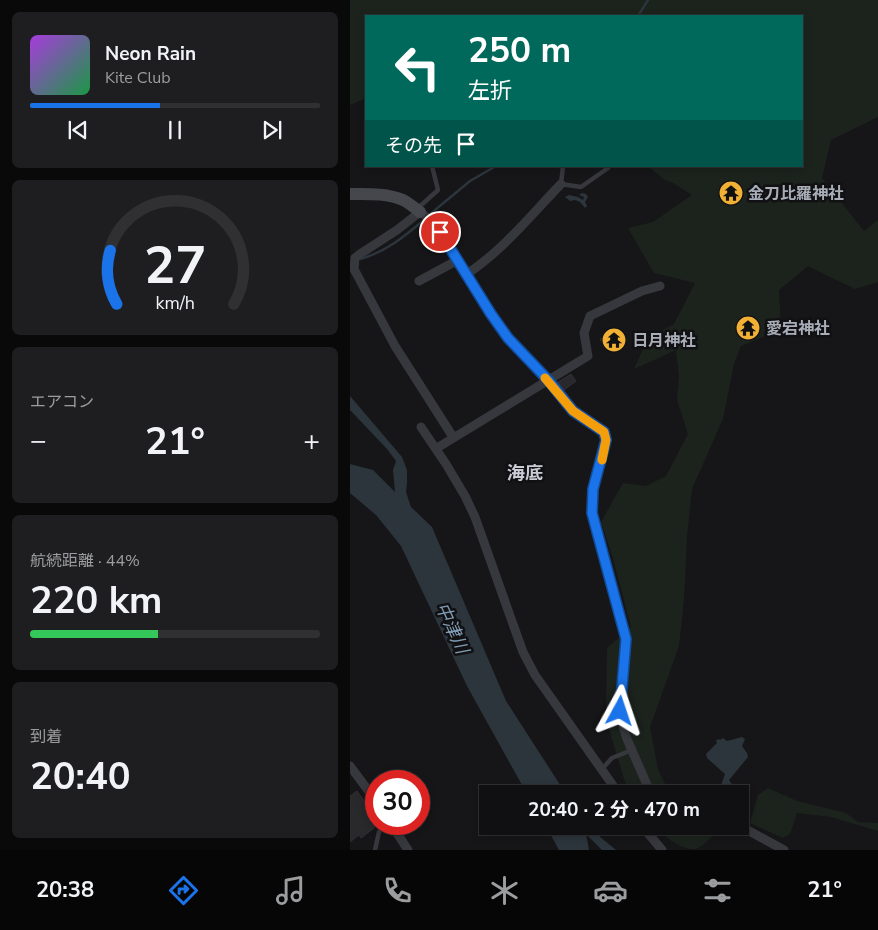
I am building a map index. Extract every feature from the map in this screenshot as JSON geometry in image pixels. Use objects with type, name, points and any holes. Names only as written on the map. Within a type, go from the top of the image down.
[{"type":"street","points":[[467,274],[482,264],[498,249],[561,184]]},
{"type":"street","points":[[350,194],[375,194],[403,200],[432,221],[508,338],[549,381],[573,411],[604,432],[606,440],[593,489],[592,513],[626,639],[620,711],[622,723],[647,785]]},
{"type":"street","points":[[418,211],[398,230],[355,258],[354,268],[395,346],[453,437]]},
{"type":"street","points":[[423,281],[458,260]]},
{"type":"street","points":[[437,448],[588,356],[584,333],[590,316],[642,291],[660,286]]},
{"type":"street","points":[[421,426],[437,448],[475,517],[508,613],[535,676],[612,785]]},
{"type":"street","points":[[350,766],[365,786]]},
{"type":"street","points":[[749,831],[784,850]]},
{"type":"street","points":[[398,835],[408,850]]},
{"type":"street","points":[[650,835],[662,850]]},
{"type":"lane","points":[[418,211],[438,190],[432,167]]},
{"type":"lane","points":[[564,167],[561,184],[581,186],[608,168]]},
{"type":"lane","points":[[601,770],[612,758],[632,750]]},
{"type":"lane","points":[[375,850],[378,835]]},
{"type":"shaded area","points":[[350,0],[878,0],[878,117],[831,140],[822,178],[864,231],[878,220],[878,282],[855,289],[808,266],[779,290],[781,329],[741,346],[734,364],[723,419],[692,489],[679,646],[650,727],[658,769],[666,785],[627,785],[606,719],[607,648],[631,627],[612,555],[601,522],[623,483],[646,486],[666,476],[688,434],[677,400],[679,377],[676,350],[634,369],[648,338],[674,324],[695,283],[654,273],[628,228],[653,222],[692,195],[665,180],[648,167],[803,167],[803,15],[365,15],[365,98],[350,105]]},
{"type":"shaded area","points":[[768,788],[797,801],[846,813],[858,822],[878,823],[878,831],[831,817],[797,813],[790,834],[783,838],[750,823],[758,795]]},
{"type":"shaded area","points":[[664,835],[711,835],[712,837],[696,849],[690,849],[673,842]]},
{"type":"water","points":[[582,193],[588,197],[585,202],[587,206],[585,208],[580,202],[570,201],[565,197],[569,195],[583,200],[584,197],[579,195]]},
{"type":"water","name":"中津川","points":[[350,396],[402,457],[407,470],[406,492],[411,507],[432,527],[506,701],[560,785],[522,785],[467,686],[401,546],[376,515],[350,493],[350,464],[373,470],[395,492],[393,470],[396,461],[350,410]]},
{"type":"water","points":[[742,737],[745,739],[742,746],[748,757],[729,780],[733,785],[721,785],[725,774],[707,758],[706,754],[717,743],[718,739],[723,738],[727,741]]},
{"type":"water","points":[[551,835],[586,835],[589,850],[559,850]]},
{"type":"water","points":[[587,835],[598,835],[616,850],[602,850]]},
{"type":"building","points":[[612,332],[617,342],[604,347],[600,339]]},
{"type":"building","points":[[571,374],[576,381],[564,390],[558,382]]},
{"type":"building","points":[[357,791],[365,802],[365,835],[361,838],[359,835],[350,842],[350,796]]},
{"type":"waterway","points":[[639,15],[648,0]]},
{"type":"waterway","points":[[429,215],[470,181],[494,167]]},
{"type":"waterway","points":[[360,259],[387,248],[425,219]]},
{"type":"slow traffic","points":[[545,378],[573,411],[604,432],[606,440],[602,460]]},
{"type":"place","name":"金刀比羅神社","points":[[731,193]]},
{"type":"place","name":"愛宕神社","points":[[748,328]]},
{"type":"place","name":"日月神社","points":[[614,340]]},
{"type":"district","name":"海底","points":[[525,473]]},
{"type":"route","points":[[440,232],[508,338],[549,381],[573,411],[604,432],[606,440],[593,489],[592,513],[626,639],[620,711]]}]
